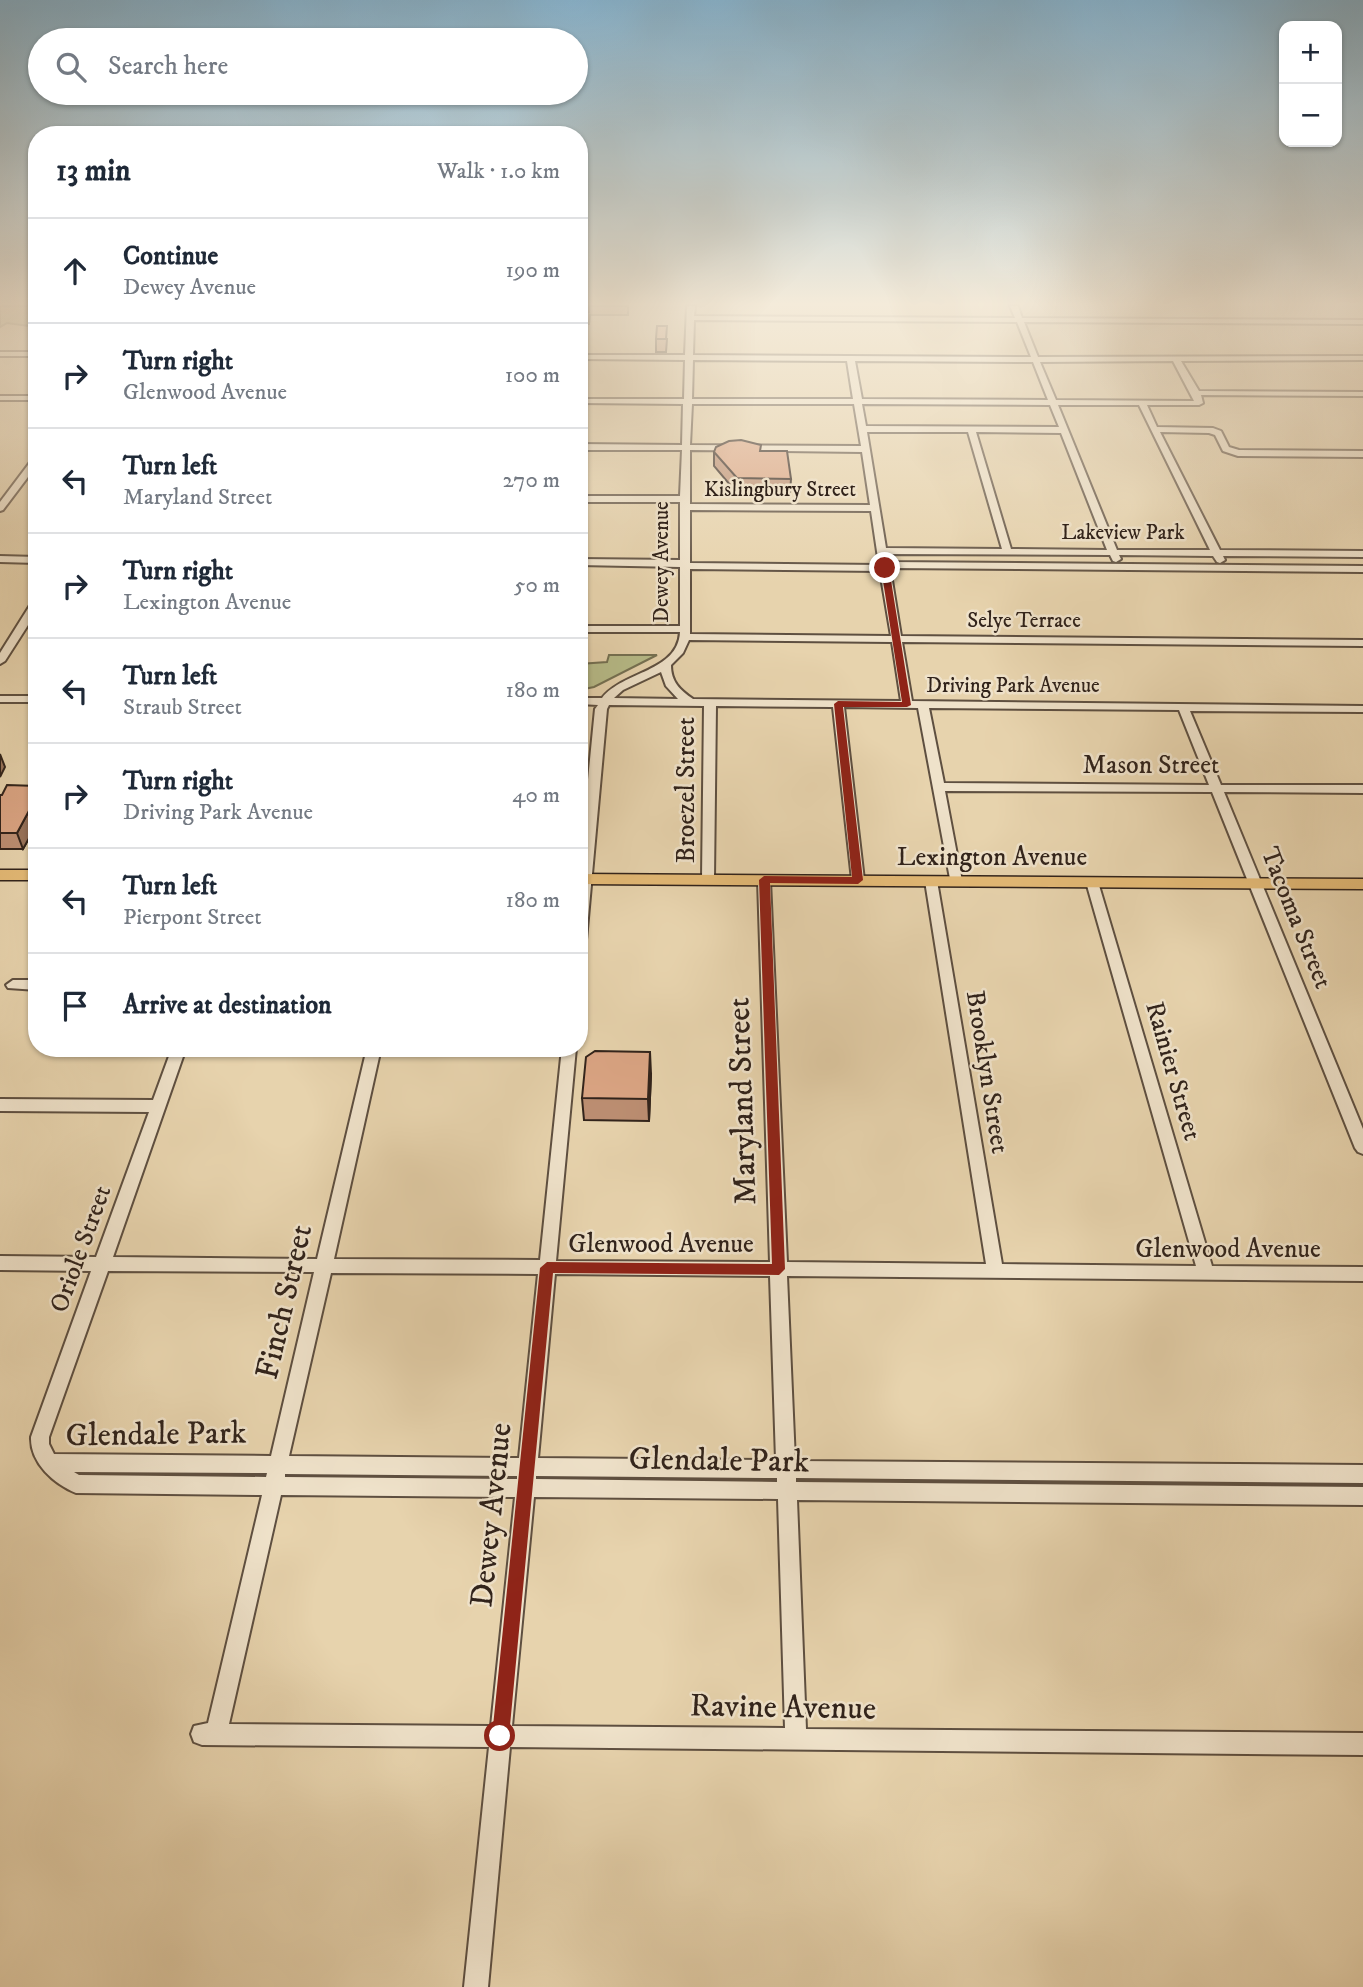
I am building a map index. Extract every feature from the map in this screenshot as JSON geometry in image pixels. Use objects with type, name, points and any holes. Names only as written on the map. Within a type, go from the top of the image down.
[{"type":"main road","points":[[0,875],[28,875]]},
{"type":"main road","name":"Lexington Avenue","points":[[588,878],[1363,884]]},
{"type":"street","points":[[857,399],[907,705]]},
{"type":"street","points":[[1052,399],[1119,567]]},
{"type":"street","points":[[588,401],[1197,404],[1200,403],[1198,399]]},
{"type":"street","name":"Dewey Avenue","points":[[666,665],[679,653],[684,633],[684,503],[688,401]]},
{"type":"street","points":[[1142,404],[1224,568]]},
{"type":"street","points":[[862,429],[1064,430]]},
{"type":"street","points":[[971,429],[1007,551]]},
{"type":"street","points":[[1154,429],[1210,430],[1218,433],[1226,449],[1238,453],[1363,454]]},
{"type":"street","points":[[588,447],[866,450]]},
{"type":"street","points":[[0,508],[28,471]]},
{"type":"street","name":"Kislingbury Street","points":[[588,499],[875,508]]},
{"type":"street","name":"Lakeview Park","points":[[882,551],[1363,554]]},
{"type":"street","points":[[0,559],[28,560]]},
{"type":"street","name":"Lakeview Park","points":[[588,562],[1363,569]]},
{"type":"street","points":[[0,661],[28,616]]},
{"type":"street","points":[[21,627],[28,627]]},
{"type":"street","name":"Selye Terrace","points":[[588,629],[896,639],[1363,643]]},
{"type":"street","points":[[588,822],[599,718],[604,701],[617,688],[666,665],[667,680],[678,694],[689,701]]},
{"type":"street","points":[[0,699],[28,699]]},
{"type":"street","name":"Driving Park Avenue","points":[[588,701],[1363,709]]},
{"type":"street","name":"Broezel Street","points":[[708,879],[710,701]]},
{"type":"street","points":[[838,704],[858,880]]},
{"type":"street","points":[[923,705],[956,881]]},
{"type":"street","name":"Tacoma Street","points":[[1183,707],[1363,1148]]},
{"type":"street","name":"Mason Street","points":[[938,787],[1363,789]]},
{"type":"street","name":"Maryland Street","points":[[764,880],[796,1739]]},
{"type":"street","name":"Brooklyn Street","points":[[931,881],[995,1271]]},
{"type":"street","name":"Rainier Street","points":[[1092,882],[1206,1273]]},
{"type":"street","points":[[13,985],[28,985]]},
{"type":"street","name":"Oriole Street","points":[[51,1463],[39,1450],[40,1437],[176,1057]]},
{"type":"street","name":"Finch Street","points":[[209,1734],[273,1487],[372,1057]]},
{"type":"street","name":"Dewey Avenue","points":[[476,1987],[568,1057]]},
{"type":"street","points":[[0,1105],[159,1106]]},
{"type":"street","name":"Glenwood Avenue","points":[[0,1263],[1363,1274]]},
{"type":"street","name":"Glendale Park","points":[[51,1463],[1363,1474]]},
{"type":"street","name":"Glendale Park","points":[[51,1463],[68,1479],[80,1485],[1363,1496]]},
{"type":"street","name":"Ravine Avenue","points":[[209,1734],[1363,1744]]},
{"type":"green space","points":[[609,655],[657,655],[588,688],[588,663],[607,662]]},
{"type":"building","points":[[741,440],[761,445],[760,451],[787,451],[791,479],[737,478],[714,452],[716,447],[729,441]]},
{"type":"building","points":[[7,785],[28,786],[28,813],[17,833],[0,833],[2,795]]},
{"type":"building","points":[[595,1051],[650,1052],[648,1099],[582,1098],[588,1056]]},
{"type":"route","points":[[500,1736],[547,1268],[779,1269],[764,880],[858,880],[838,704],[907,705],[885,568]]}]
